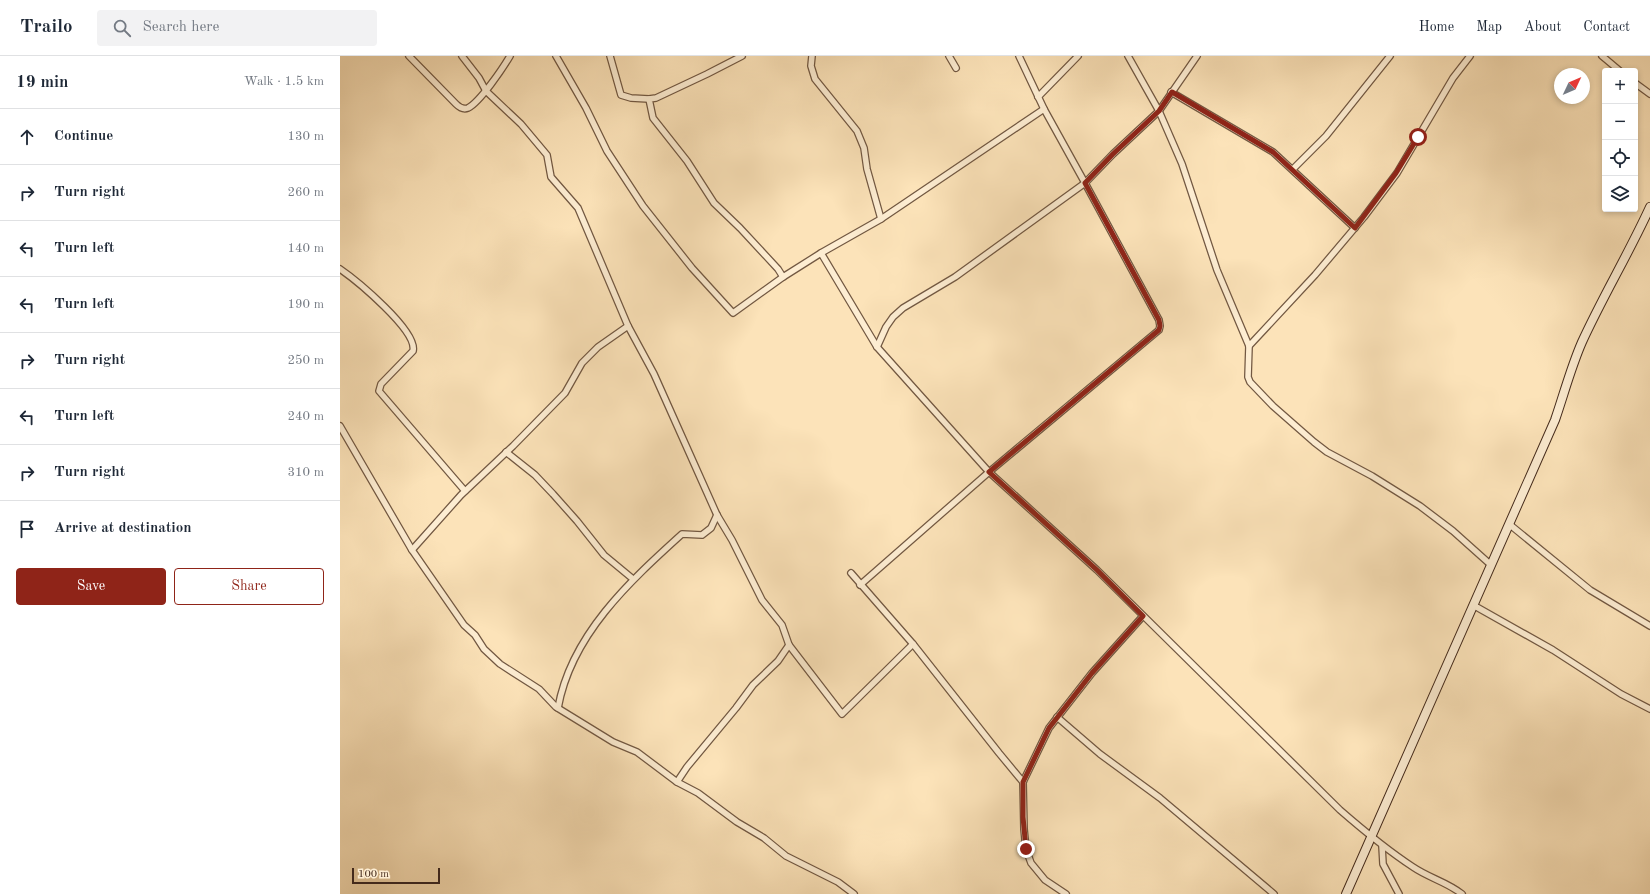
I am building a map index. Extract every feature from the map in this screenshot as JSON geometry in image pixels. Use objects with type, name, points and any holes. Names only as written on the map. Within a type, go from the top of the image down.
[{"type":"street","points":[[409,56],[462,109],[467,108],[486,91],[510,56]]},
{"type":"street","points":[[462,56],[479,78],[486,91],[521,124],[547,155],[551,177],[578,208],[628,326],[674,417],[717,515],[732,540],[762,600],[782,625],[789,646],[842,714],[913,644]]},
{"type":"street","points":[[556,56],[586,108],[607,151],[643,206],[692,268],[733,313],[783,277],[820,253],[881,219],[1044,109]]},
{"type":"street","points":[[610,56],[621,95],[631,98],[649,99],[656,98],[742,56]]},
{"type":"street","points":[[812,56],[811,66],[815,80],[857,131],[864,148],[867,169],[881,219]]},
{"type":"street","points":[[949,56],[956,68]]},
{"type":"street","points":[[860,585],[989,472],[1159,330],[1159,320],[1044,109],[1019,56]]},
{"type":"street","points":[[1038,97],[1078,56]]},
{"type":"street","points":[[1128,56],[1159,111],[1182,164],[1217,270],[1249,346],[1248,377],[1250,382],[1296,426],[1327,452],[1372,476],[1420,506],[1453,531],[1491,564]]},
{"type":"street","points":[[877,347],[886,327],[893,317],[903,308],[955,277],[1085,183],[1113,154],[1159,111],[1197,56]]},
{"type":"street","points":[[1293,169],[1326,136],[1390,56]]},
{"type":"street","points":[[1249,346],[1355,228],[1396,173],[1453,78],[1470,56]]},
{"type":"street","points":[[1602,56],[1616,68]]},
{"type":"street","points":[[1638,85],[1650,94]]},
{"type":"street","points":[[1172,92],[1273,152],[1355,228]]},
{"type":"street","points":[[649,99],[653,118],[687,161],[714,203],[740,228],[778,269],[783,277]]},
{"type":"street","points":[[1346,894],[1555,420],[1582,342],[1650,207]]},
{"type":"street","points":[[820,253],[877,347],[989,472],[1097,570],[1184,658],[1235,705],[1322,794],[1382,846],[1415,869],[1451,886],[1462,894]]},
{"type":"street","points":[[340,269],[381,302],[398,321],[411,340],[414,349],[413,351],[381,384],[379,391],[465,491]]},
{"type":"street","points":[[412,550],[465,491],[565,393],[582,363],[598,347],[628,326]]},
{"type":"street","points":[[340,426],[412,550],[464,625],[475,635],[484,649],[500,664],[539,689],[558,708],[613,742],[637,752],[677,782],[698,792],[737,822],[764,838],[786,856],[838,882],[853,894]]},
{"type":"street","points":[[506,452],[534,475],[577,521],[604,555],[633,579]]},
{"type":"street","points":[[558,708],[561,690],[571,667],[583,644],[604,612],[633,579],[682,534],[702,535],[711,528],[717,515]]},
{"type":"street","points":[[1508,524],[1590,590],[1650,626]]},
{"type":"street","points":[[851,573],[913,644],[999,754],[1023,782]]},
{"type":"street","points":[[1473,605],[1553,650],[1621,694],[1650,709]]},
{"type":"street","points":[[1066,894],[1045,880],[1031,863],[1026,849],[1023,782],[1049,728],[1092,673],[1143,616]]},
{"type":"street","points":[[677,782],[753,685],[778,661],[789,646]]},
{"type":"street","points":[[1057,717],[1100,754],[1160,798],[1274,894]]},
{"type":"street","points":[[1382,846],[1383,864],[1399,894]]},
{"type":"route","points":[[1026,849],[1023,817],[1023,782],[1049,728],[1066,704],[1092,673],[1143,616],[1097,570],[989,472],[1159,330],[1159,320],[1114,234],[1085,183],[1113,154],[1159,111],[1172,92],[1273,152],[1355,228],[1396,173],[1418,137]]}]
